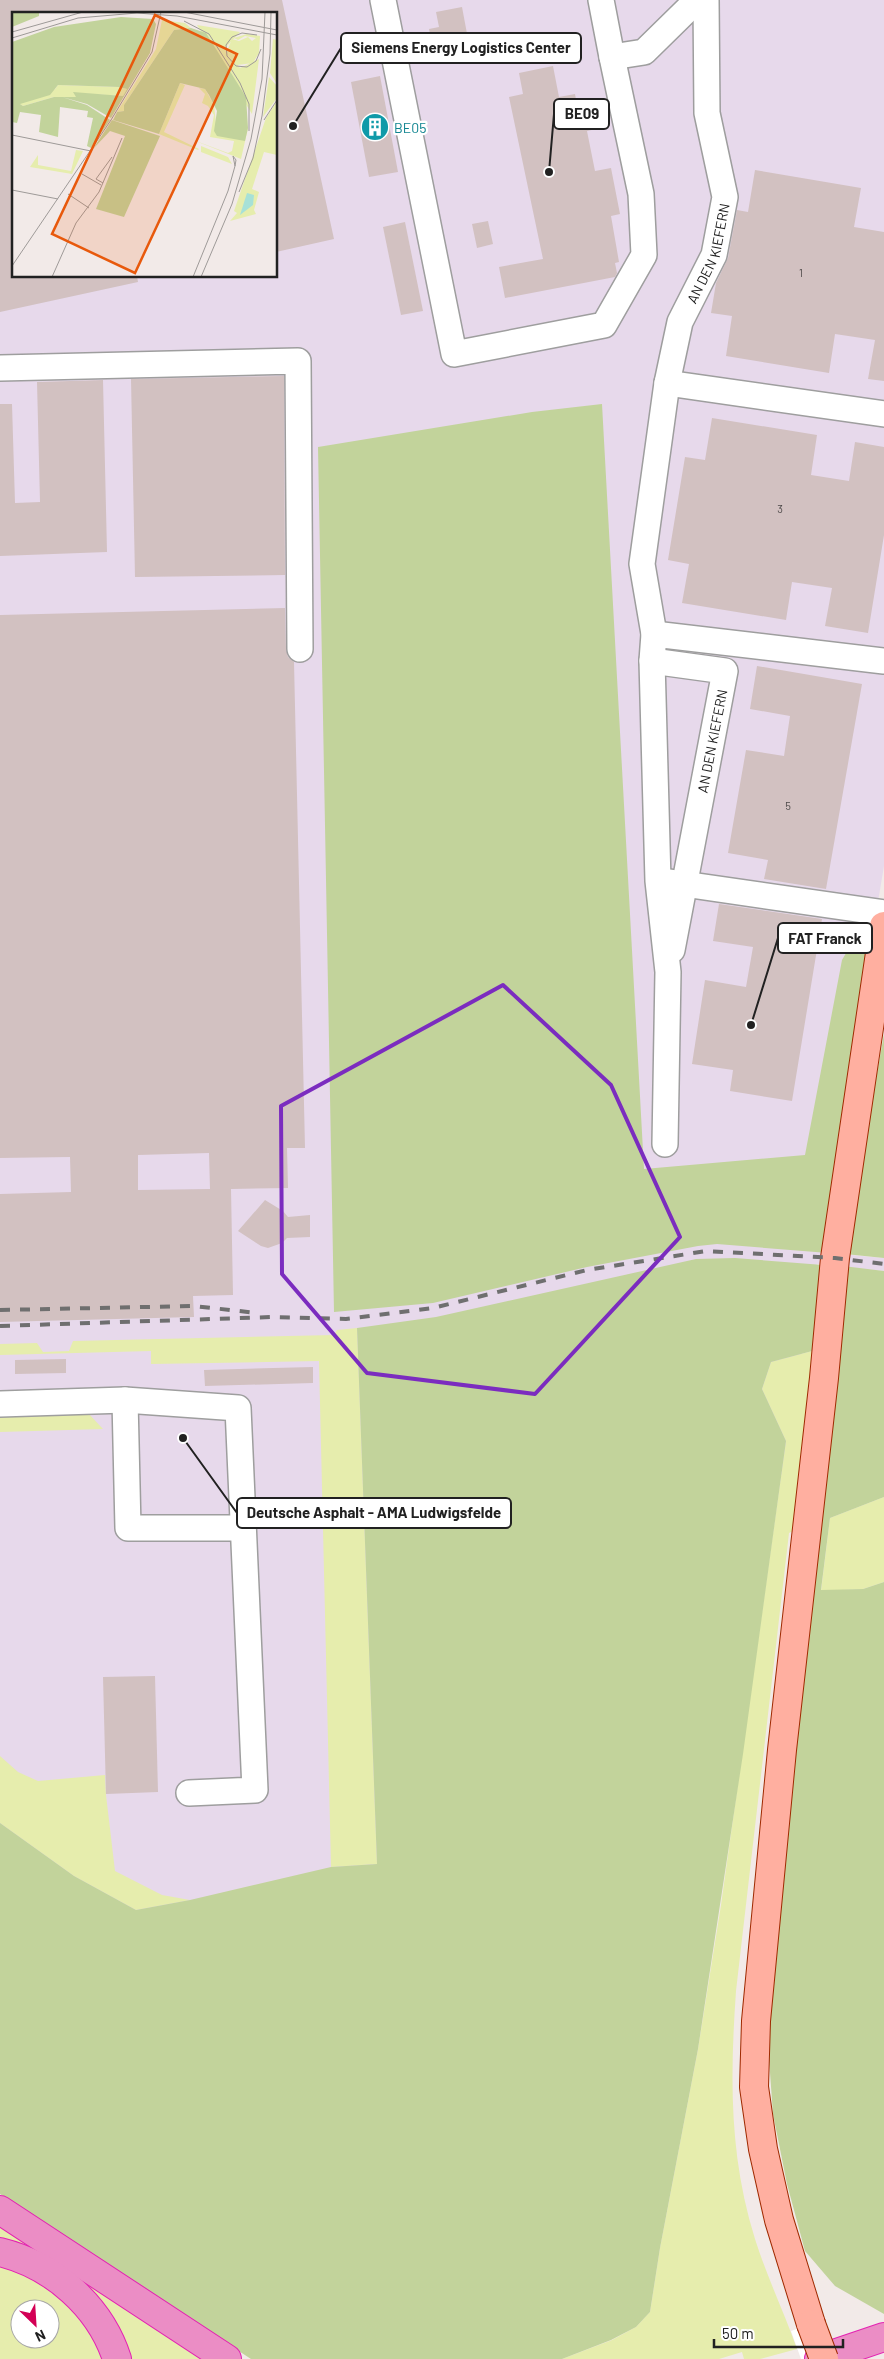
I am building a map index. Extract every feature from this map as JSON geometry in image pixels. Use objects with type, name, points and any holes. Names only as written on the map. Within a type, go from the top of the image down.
[{"type":"highway","points":[[0,2210],[227,2359]]},
{"type":"highway","points":[[0,2252],[16,2256],[43,2268],[75,2293],[98,2320],[108,2337],[117,2359]]},
{"type":"highway","points":[[819,2359],[884,2337]]},
{"type":"main road","points":[[824,2359],[811,2324],[779,2220],[763,2149],[754,2087],[756,2021],[782,1750],[836,1258],[884,926]]},
{"type":"street","points":[[383,0],[454,354],[604,325],[644,255],[641,194],[601,0]]},
{"type":"street","points":[[612,57],[644,52],[697,0]]},
{"type":"street","name":"AN DEN KIEFERN","points":[[665,1144],[668,972],[658,881],[652,661],[654,634],[642,564],[667,383],[680,322],[714,255],[725,197],[707,113],[706,0]]},
{"type":"street","points":[[0,368],[298,361],[300,649]]},
{"type":"street","points":[[667,383],[884,414]]},
{"type":"street","points":[[654,634],[878,660]]},
{"type":"street","name":"AN DEN KIEFERN","points":[[652,661],[725,671],[668,972]]},
{"type":"street","points":[[658,881],[686,883],[884,913]]},
{"type":"street","points":[[125,1400],[128,1528],[242,1528]]},
{"type":"street","points":[[0,1404],[125,1400],[238,1408],[255,1790],[189,1793]]},
{"type":"highlighted area","points":[[503,985],[611,1085],[680,1237],[535,1394],[367,1373],[282,1274],[281,1106]]},
{"type":"shaded area","points":[[0,0],[884,0],[884,866],[819,1252],[884,1258],[884,1271],[817,1264],[686,2041],[105,1945],[0,1841]]},
{"type":"green space","points":[[602,404],[644,1169],[805,1155],[842,960],[863,924],[878,923],[828,1253],[717,1244],[698,1246],[587,1267],[433,1303],[334,1312],[318,447],[532,412]]},
{"type":"green space","points":[[884,1034],[884,1258],[845,1254]]},
{"type":"green space","points":[[735,1258],[823,1265],[816,1350],[771,1362],[762,1389],[786,1441],[743,1754],[698,2049],[660,2248],[650,2312],[636,2327],[611,2340],[562,2359],[251,2359],[0,2194],[0,1823],[74,1876],[136,1910],[190,1900],[331,1867],[377,1864],[357,1328],[436,1317],[696,1259]]},
{"type":"green space","points":[[843,1266],[884,1271],[884,1497],[830,1518],[821,1590],[863,1589],[884,1582],[884,2314],[835,2286],[805,2251],[787,2184],[773,2114],[769,2059],[769,2001]]},
{"type":"green space","points":[[357,1328],[377,1864],[331,1867],[319,1361],[151,1364],[151,1351],[0,1355],[0,1344],[37,1343],[43,1352],[69,1351],[73,1341],[334,1335],[337,1330]]},
{"type":"green space","points":[[816,1350],[797,1529],[789,1533],[736,1991],[733,2054],[736,2147],[746,2208],[760,2253],[797,2349],[760,2359],[744,2359],[742,2352],[719,2359],[562,2359],[612,2340],[636,2327],[650,2312],[660,2248],[698,2049],[721,1905],[786,1441],[762,1389],[771,1362]]},
{"type":"green space","points":[[88,1413],[103,1429],[0,1432],[0,1414]]},
{"type":"green space","points":[[884,1497],[884,1582],[863,1589],[821,1591],[830,1518]]},
{"type":"green space","points":[[0,1756],[18,1772],[38,1781],[105,1775],[115,1871],[162,1895],[190,1900],[136,1910],[74,1876],[0,1823]]},
{"type":"green space","points":[[0,2223],[203,2359],[127,2359],[0,2243]]},
{"type":"green space","points":[[0,2262],[24,2271],[76,2309],[107,2359],[0,2359]]},
{"type":"pier","points":[[825,2319],[839,2359],[801,2359],[791,2331]]},
{"type":"building","points":[[0,0],[282,0],[334,239],[278,252],[278,12],[12,12],[12,278],[137,278],[138,282],[0,312]]},
{"type":"building","points":[[462,7],[468,39],[432,44],[429,29],[439,27],[436,12]]},
{"type":"building","points":[[553,66],[559,97],[575,94],[579,117],[607,111],[610,126],[587,131],[595,171],[611,168],[620,214],[611,216],[619,262],[615,263],[617,273],[615,277],[505,298],[499,267],[543,259],[509,97],[523,94],[519,73]]},
{"type":"building","name":"BE05","points":[[380,76],[398,172],[369,177],[351,82]]},
{"type":"building","points":[[755,170],[861,188],[854,227],[884,232],[884,381],[868,379],[875,340],[835,334],[829,373],[726,356],[732,316],[711,313],[716,283],[728,258],[737,210],[748,212]]},
{"type":"building","points":[[488,221],[493,244],[477,248],[472,224]]},
{"type":"building","points":[[405,222],[423,311],[401,315],[383,227]]},
{"type":"building","points":[[284,376],[285,575],[135,577],[131,379]]},
{"type":"building","points":[[103,380],[107,552],[0,556],[0,404],[12,404],[15,503],[40,502],[37,382]]},
{"type":"building","points":[[712,418],[817,435],[811,475],[849,481],[855,442],[884,447],[884,535],[868,633],[825,626],[832,588],[792,582],[786,620],[682,603],[689,564],[668,560],[685,457],[705,460]]},
{"type":"building","points":[[285,608],[286,650],[288,657],[294,662],[305,1148],[287,1148],[288,1188],[231,1189],[233,1295],[193,1296],[194,1317],[0,1322],[0,1194],[71,1192],[70,1157],[0,1158],[0,615]],"holes":[[[209,1153],[210,1189],[138,1190],[138,1155]]]},
{"type":"building","points":[[757,666],[862,684],[826,889],[764,879],[768,860],[728,853],[746,750],[784,756],[790,716],[750,709]]},
{"type":"building","points":[[719,904],[822,919],[792,1101],[730,1091],[733,1070],[692,1064],[705,980],[746,987],[753,947],[713,941]]},
{"type":"building","points":[[265,1200],[283,1211],[288,1217],[310,1215],[310,1237],[287,1238],[282,1243],[268,1248],[261,1246],[238,1231]]},
{"type":"building","points":[[66,1359],[66,1373],[15,1374],[15,1360]]},
{"type":"building","points":[[313,1367],[313,1383],[205,1386],[204,1370]]},
{"type":"building","points":[[155,1676],[158,1792],[106,1794],[103,1677]]},
{"type":"railway","points":[[0,1326],[272,1317],[346,1319],[433,1308],[587,1270],[706,1251],[835,1258],[884,1264]]},
{"type":"railway","points":[[0,1310],[194,1306],[257,1313]]},
{"type":"place","name":"Siemens Energy Logistics Center","points":[[293,126]]},
{"type":"place","name":"BE05","points":[[375,127]]},
{"type":"place","name":"BE09","points":[[549,172]]},
{"type":"place","name":"FAT Franck","points":[[751,1025]]},
{"type":"place","name":"Deutsche Asphalt - AMA Ludwigsfelde","points":[[183,1438]]}]
